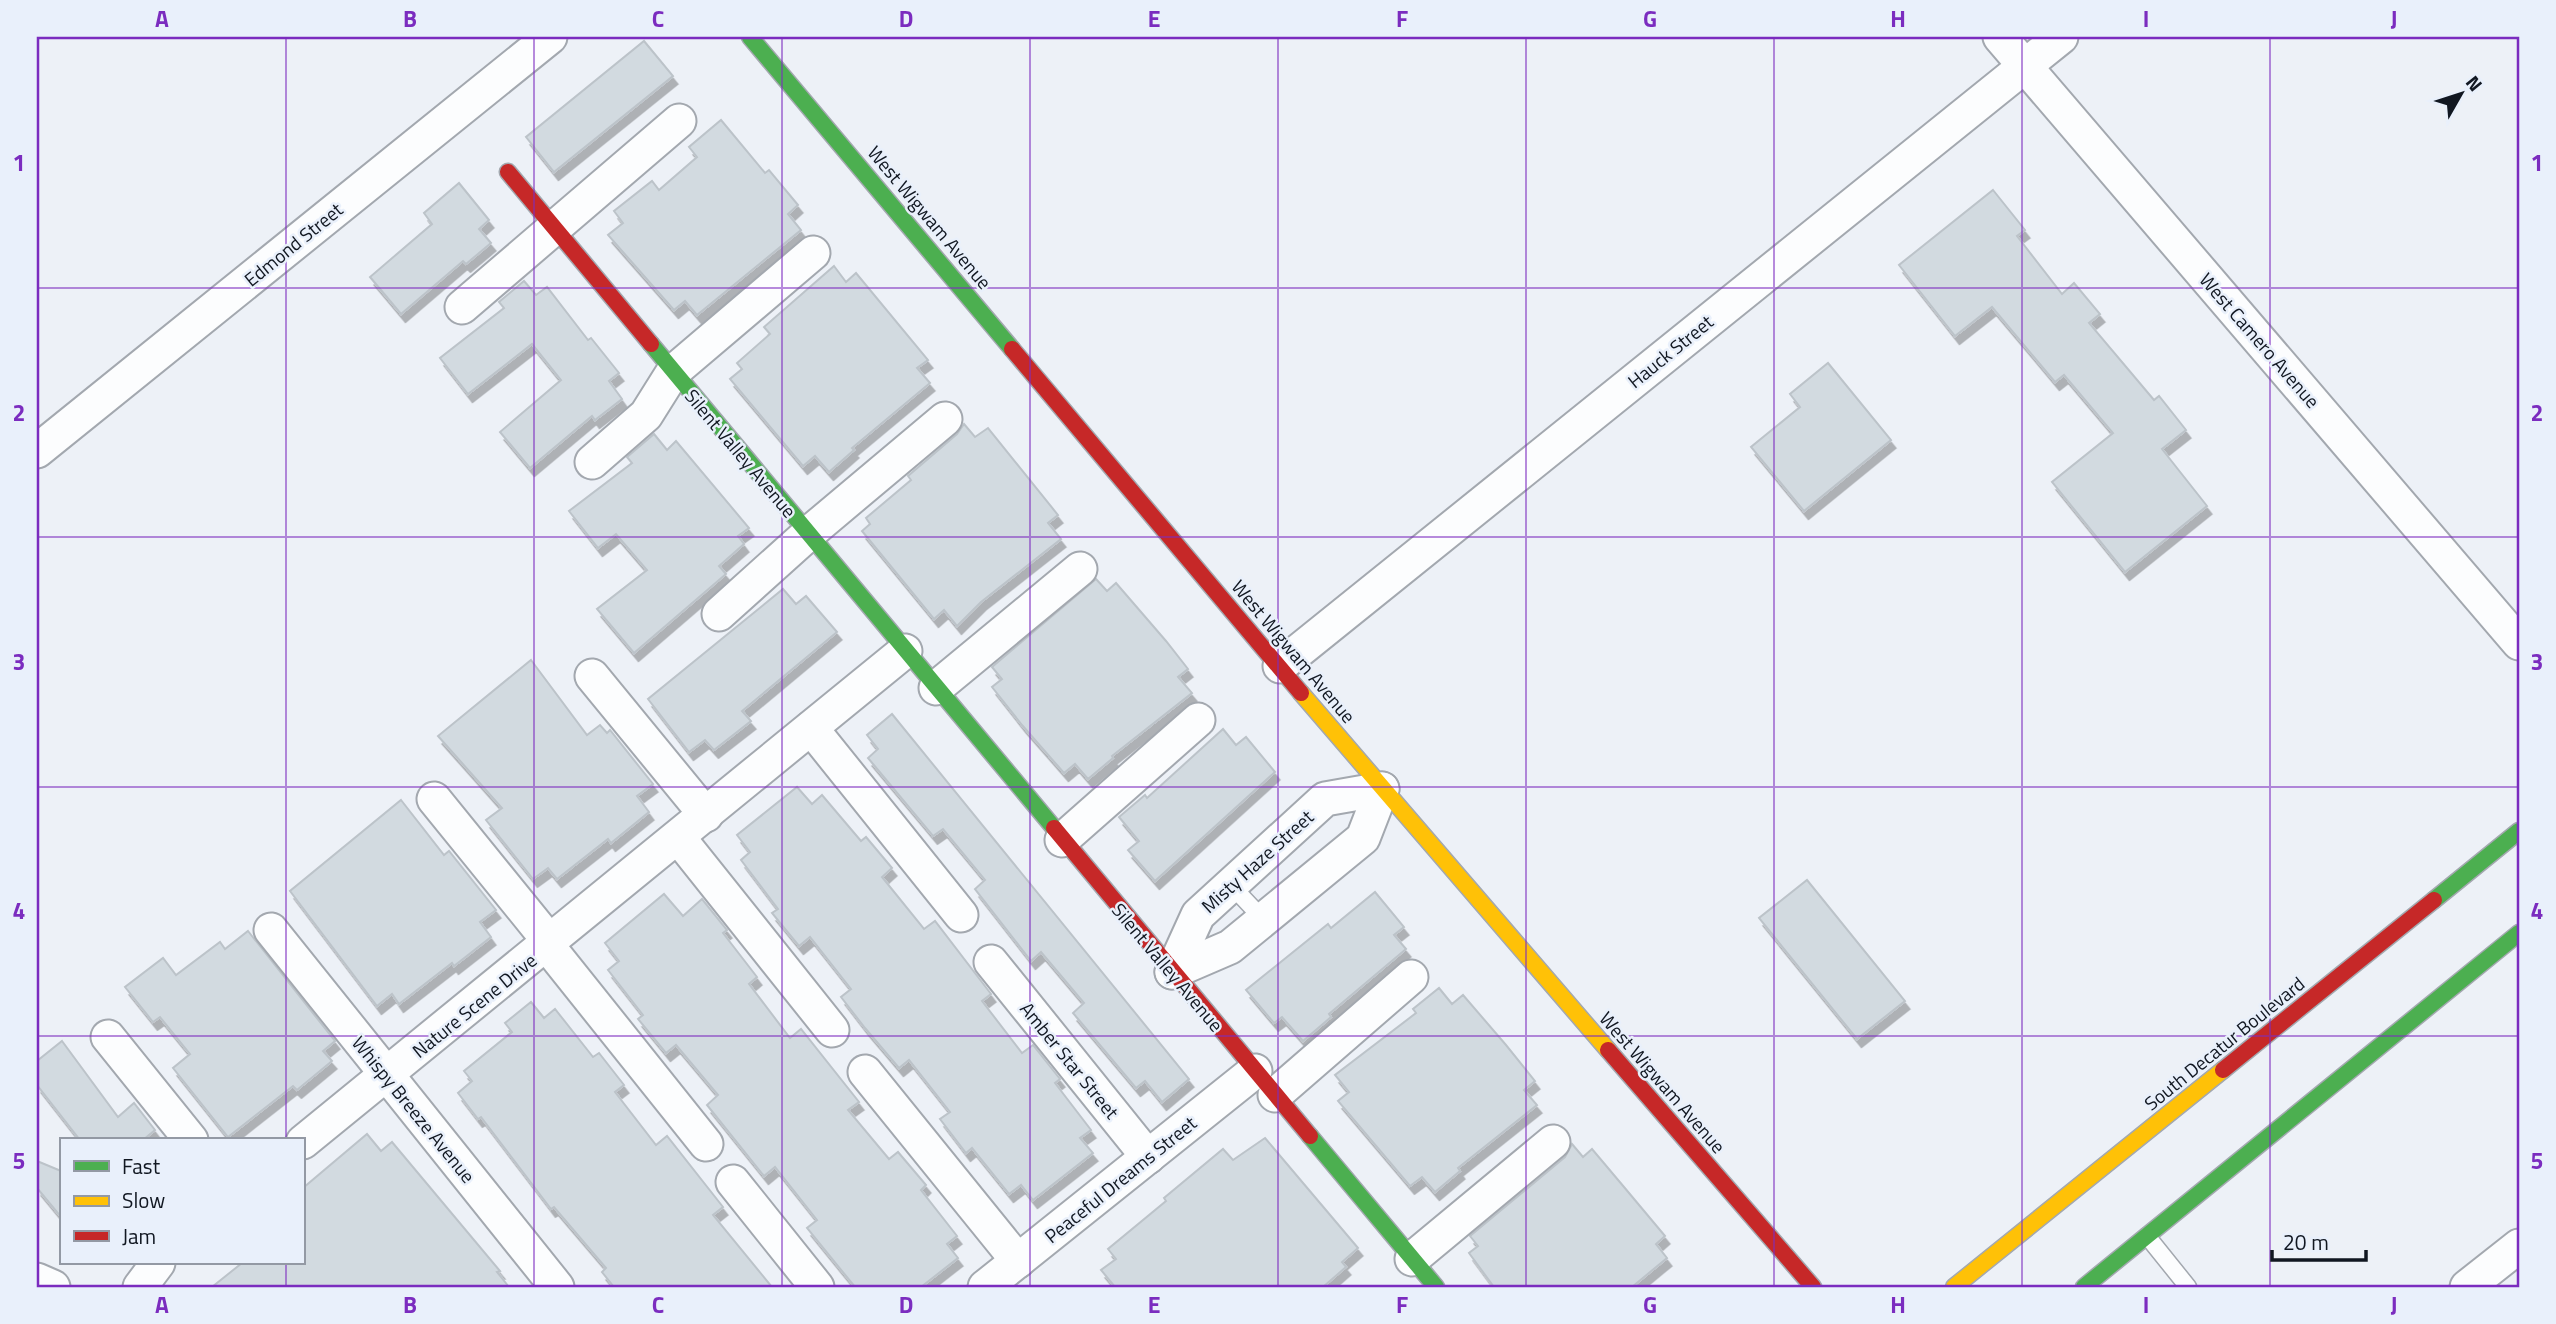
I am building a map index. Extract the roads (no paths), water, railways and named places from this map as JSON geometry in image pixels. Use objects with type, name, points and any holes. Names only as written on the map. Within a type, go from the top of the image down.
[{"type":"street","name":"Edmond Street","points":[[37,451],[550,37]]},
{"type":"street","name":"West Wigwam Avenue","points":[[750,37],[1382,789],[1813,1287]]},
{"type":"street","name":"West Camero Avenue","points":[[2000,37],[2519,643]]},
{"type":"street","name":"Hauck Street","points":[[1280,666],[2061,37]]},
{"type":"street","points":[[462,307],[679,121]]},
{"type":"street","name":"Silent Valley Avenue","points":[[508,172],[1436,1287]]},
{"type":"street","name":"Silent Valley Avenue","points":[[592,462],[646,415],[673,372],[813,253]]},
{"type":"street","name":"Silent Valley Avenue","points":[[719,614],[808,534],[945,419]]},
{"type":"street","points":[[936,688],[1080,569]]},
{"type":"street","name":"Nature Scene Drive","points":[[304,1141],[905,651]]},
{"type":"street","points":[[592,676],[706,815]]},
{"type":"street","points":[[1062,840],[1198,720]]},
{"type":"street","points":[[811,728],[961,915]]},
{"type":"street","points":[[1172,972],[1230,947],[1363,838],[1382,789]]},
{"type":"street","name":"Misty Haze Street","points":[[1172,972],[1198,915],[1325,799],[1382,789]]},
{"type":"street","name":"Nature Scene Drive","points":[[434,799],[706,1144]]},
{"type":"street","name":"South Decatur Boulevard","points":[[1954,1287],[2519,831]]},
{"type":"street","points":[[678,837],[832,1030]]},
{"type":"street","name":"Whispy Breeze Avenue","points":[[271,930],[557,1287]]},
{"type":"street","points":[[2084,1287],[2519,933]]},
{"type":"street","name":"Amber Star Street","points":[[992,962],[1148,1157]]},
{"type":"street","points":[[1265,1083],[1411,977]]},
{"type":"street","points":[[108,1037],[189,1138]]},
{"type":"street","points":[[865,1072],[1018,1261]]},
{"type":"street","name":"Peaceful Dreams Street","points":[[985,1287],[1148,1157],[1265,1083]]},
{"type":"street","points":[[1412,1259],[1553,1142]]},
{"type":"street","points":[[733,1182],[817,1287]]},
{"type":"street","points":[[2468,1287],[2519,1246]]},
{"type":"street","points":[[140,1287],[157,1264]]},
{"type":"street","points":[[37,1280],[53,1287]]},
{"type":"lane","points":[[1230,884],[1263,919]]},
{"type":"lane","points":[[2147,1236],[2188,1287]]}]
